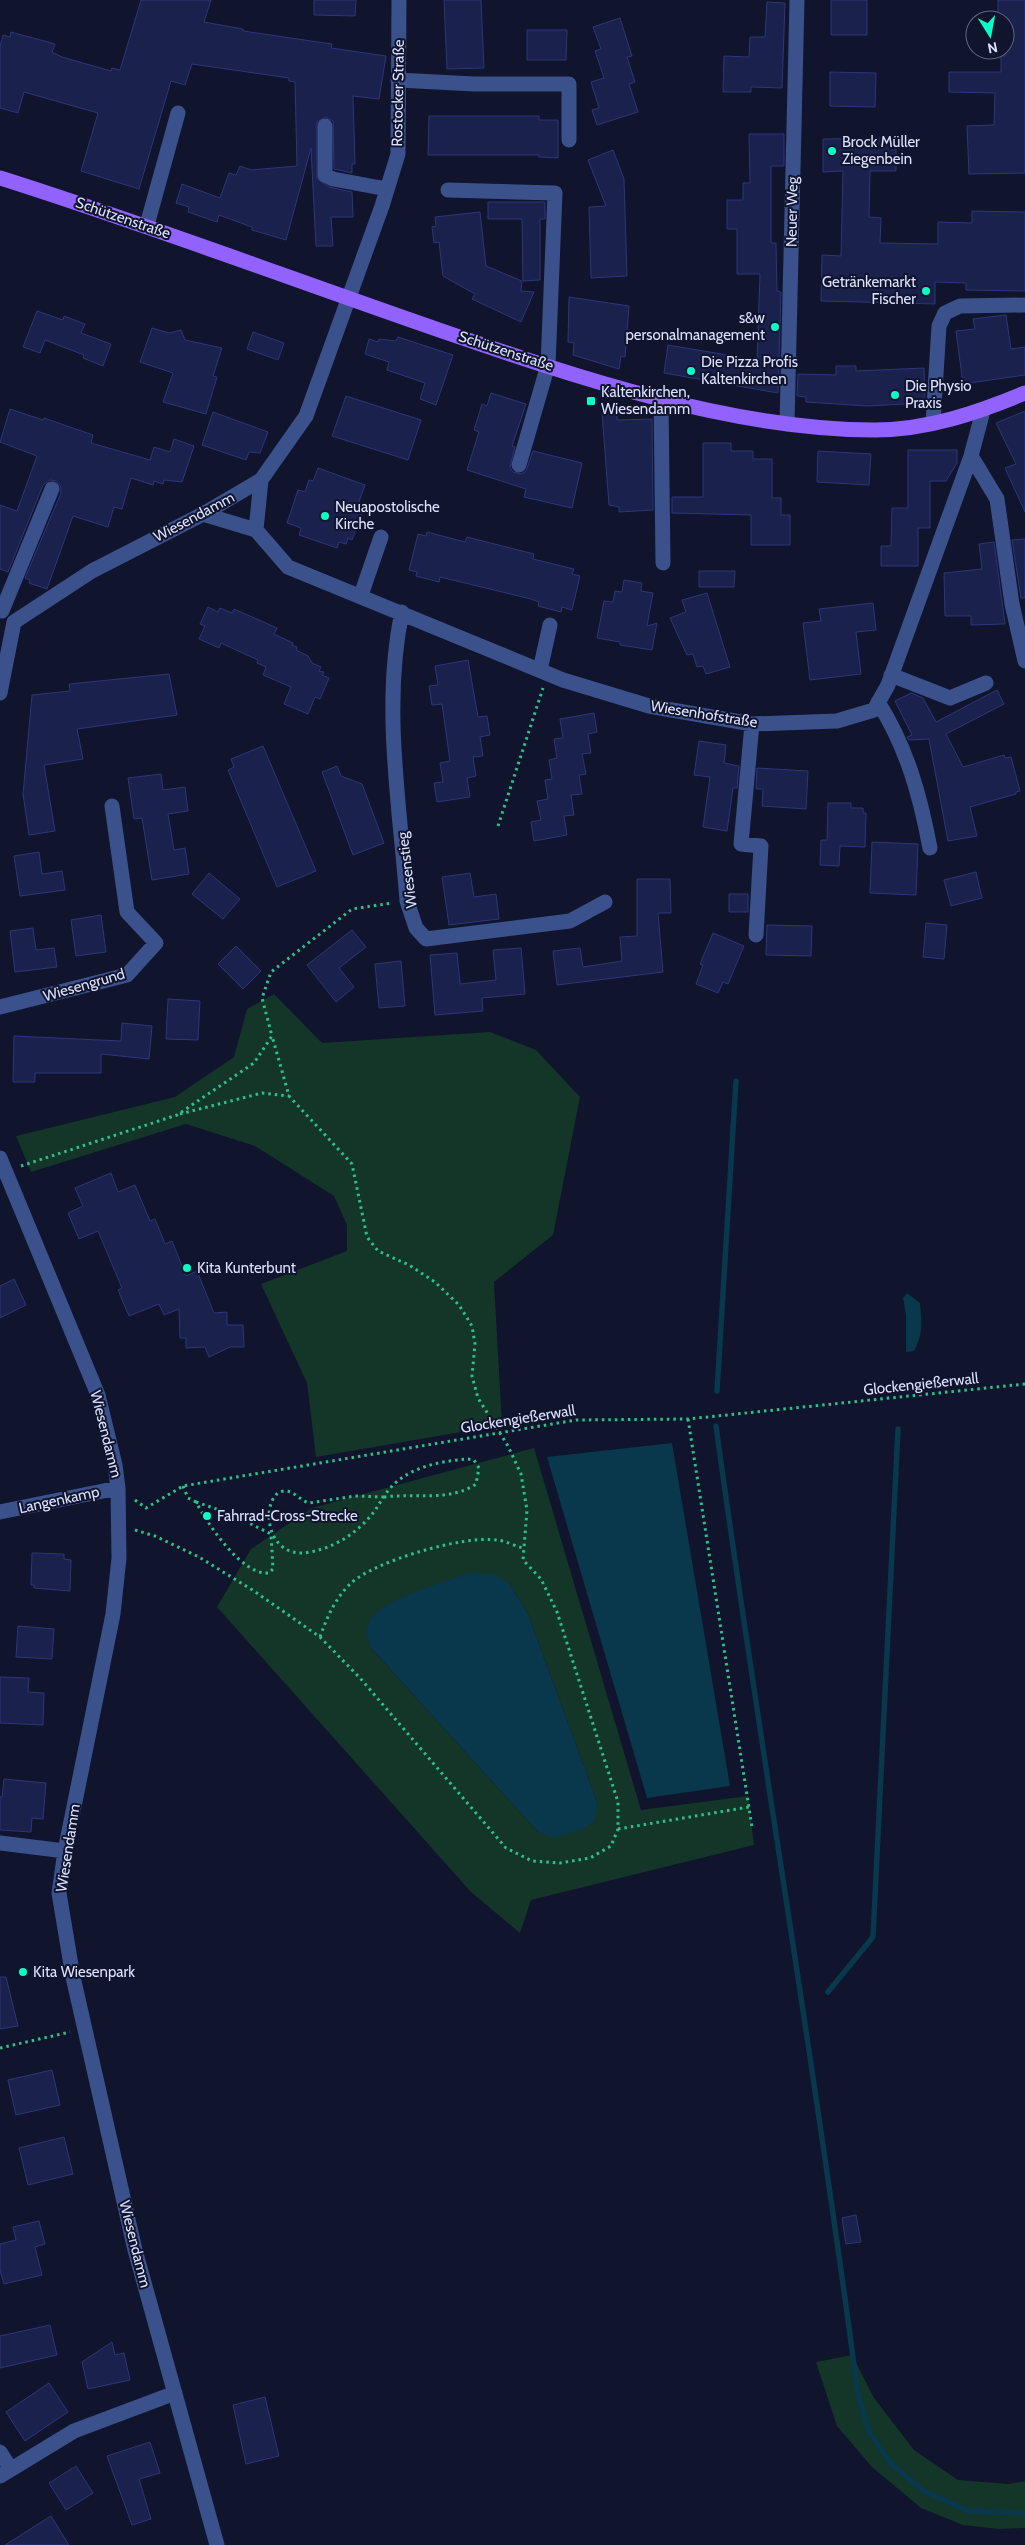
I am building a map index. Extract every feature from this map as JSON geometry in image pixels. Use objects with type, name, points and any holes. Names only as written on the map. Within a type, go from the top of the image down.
[{"type":"main road","name":"Schützenstraße","points":[[0,178],[147,225],[347,298],[548,366],[661,399],[787,424],[876,430],[933,423],[983,411],[1025,393]]},
{"type":"street","name":"Rostocker Straße","points":[[347,298],[398,154],[399,0]]},
{"type":"street","name":"Neuer Weg","points":[[787,424],[798,0]]},
{"type":"street","points":[[398,80],[474,84],[569,84],[569,140]]},
{"type":"street","points":[[147,225],[178,113]]},
{"type":"street","points":[[325,126],[325,175],[333,179],[387,189]]},
{"type":"street","points":[[448,190],[555,193],[548,366],[519,465]]},
{"type":"street","name":"Wiesendamm","points":[[14,622],[92,571],[202,514],[261,480],[306,416],[347,298]]},
{"type":"street","points":[[933,423],[939,326],[945,313],[960,306],[1025,305]]},
{"type":"street","points":[[661,399],[663,563]]},
{"type":"street","points":[[930,848],[910,765],[901,742],[878,702],[891,675],[971,456],[983,411]]},
{"type":"street","points":[[971,456],[997,499],[1012,604],[1025,661]]},
{"type":"street","points":[[202,514],[256,530],[261,480]]},
{"type":"street","points":[[0,693],[14,622],[1,610],[52,489]]},
{"type":"street","name":"Wiesenhofstraße","points":[[256,530],[288,567],[361,595],[544,672],[648,706],[752,724],[837,721],[874,710],[878,702]]},
{"type":"street","points":[[361,595],[381,537]]},
{"type":"street","name":"Wiesenstieg","points":[[402,612],[394,646],[392,701],[407,901],[416,928],[426,939],[570,921],[605,902]]},
{"type":"street","points":[[544,672],[550,625]]},
{"type":"street","points":[[891,675],[950,698],[986,683]]},
{"type":"street","points":[[752,724],[741,844],[761,846],[756,935]]},
{"type":"street","name":"Wiesengrund","points":[[0,1007],[127,975],[156,943],[127,912],[112,806]]},
{"type":"street","name":"Wiesendamm","points":[[3,1164],[98,1395],[115,1464],[118,1488],[119,1558],[113,1614],[65,1850],[59,1894],[85,2028],[135,2250],[217,2545]]},
{"type":"street","name":"Langenkamp","points":[[0,1512],[118,1488]]},
{"type":"street","points":[[0,1843],[65,1850]]},
{"type":"street","points":[[0,2452],[6,2472],[74,2431],[175,2393]]},
{"type":"path","points":[[498,826],[544,672]]},
{"type":"path","points":[[118,1528],[130,1528],[155,1536],[199,1557],[254,1590],[320,1637],[360,1678],[506,1848],[532,1861],[560,1863],[590,1858],[611,1846],[618,1829],[618,1802],[557,1612],[541,1579],[524,1560],[523,1548],[527,1510],[521,1474],[478,1398],[472,1376],[475,1344],[472,1326],[458,1305],[435,1282],[409,1265],[378,1251],[366,1236],[352,1164],[289,1096],[262,998],[271,972],[352,909],[407,901]]},
{"type":"path","points":[[177,1115],[254,1063],[272,1036]]},
{"type":"path","points":[[3,1164],[262,1093],[289,1096]]},
{"type":"path","name":"Glockengießerwall","points":[[118,1488],[146,1508],[183,1486],[576,1420],[688,1419],[1025,1384]]},
{"type":"path","points":[[688,1419],[752,1827]]},
{"type":"path","points":[[183,1486],[188,1498],[231,1514],[271,1534],[277,1543],[297,1552],[308,1553],[350,1536],[375,1511],[384,1497],[393,1485],[423,1467],[468,1458],[474,1460],[479,1468],[476,1484],[468,1489],[440,1495],[405,1494],[384,1497],[355,1496],[309,1503],[291,1492],[278,1492],[274,1495],[271,1502],[271,1534],[273,1569],[268,1573],[262,1574],[228,1548],[207,1524],[196,1502]]},
{"type":"path","points":[[320,1637],[330,1609],[350,1583],[387,1562],[461,1542],[497,1540],[523,1548]]},
{"type":"path","points":[[618,1829],[749,1807]]},
{"type":"path","points":[[0,2048],[85,2028]]},
{"type":"green space","points":[[274,994],[322,1043],[490,1032],[536,1050],[580,1097],[553,1235],[494,1282],[502,1425],[316,1457],[307,1383],[261,1284],[347,1251],[347,1225],[334,1196],[255,1146],[186,1124],[31,1172],[16,1136],[175,1097],[234,1057],[247,1009]]},
{"type":"green space","points":[[534,1448],[641,1810],[748,1796],[754,1845],[531,1900],[520,1933],[471,1892],[217,1607],[251,1549],[312,1508]],"holes":[[[509,1583],[528,1614],[597,1802],[538,1832],[371,1648]]]},
{"type":"green space","points":[[852,2355],[874,2398],[914,2450],[958,2480],[1009,2484],[1025,2481],[1025,2528],[998,2529],[963,2525],[921,2508],[872,2467],[837,2426],[816,2362]]},
{"type":"water","points":[[907,1293],[920,1303],[921,1322],[919,1339],[914,1351],[906,1352],[906,1315],[903,1298]]},
{"type":"water","points":[[672,1443],[730,1786],[647,1798],[547,1457]]},
{"type":"water","points":[[470,1573],[493,1574],[509,1583],[528,1614],[597,1802],[595,1820],[583,1829],[553,1838],[538,1832],[371,1648],[367,1629],[369,1622],[375,1614],[386,1606],[415,1592]]},
{"type":"building","points":[[141,0],[211,0],[204,22],[243,29],[243,31],[332,44],[331,48],[386,56],[379,99],[353,96],[355,164],[352,164],[352,173],[334,169],[333,121],[325,117],[317,122],[317,179],[329,187],[352,192],[353,217],[331,217],[333,246],[316,246],[311,148],[286,240],[252,230],[252,227],[219,215],[217,222],[188,212],[189,207],[176,203],[182,184],[220,198],[229,173],[236,175],[240,166],[251,170],[297,166],[295,82],[289,81],[289,78],[192,64],[185,85],[171,81],[139,189],[81,171],[98,113],[24,92],[18,113],[0,108],[0,47],[3,35],[10,37],[11,32],[55,44],[52,52],[62,57],[111,71],[112,68],[120,70]]},
{"type":"building","points":[[314,0],[356,0],[355,16],[314,15]]},
{"type":"building","points":[[444,0],[481,0],[484,68],[447,69]]},
{"type":"building","points":[[831,0],[867,0],[867,35],[831,35]]},
{"type":"building","points":[[998,0],[1025,0],[1025,173],[969,174],[967,126],[994,125],[995,93],[949,92],[949,72],[1001,72],[1001,60],[1015,60],[1015,10],[998,10]]},
{"type":"building","points":[[767,2],[785,3],[782,88],[751,87],[751,92],[723,92],[724,56],[749,57],[750,37],[765,37]]},
{"type":"building","points":[[620,18],[632,56],[627,57],[635,82],[629,84],[638,112],[597,125],[592,110],[599,108],[591,82],[604,78],[595,51],[601,49],[593,27]]},
{"type":"building","points":[[527,30],[567,30],[566,60],[527,60]]},
{"type":"building","points":[[830,72],[876,73],[875,107],[830,106]]},
{"type":"building","points":[[429,116],[539,116],[539,120],[558,120],[558,158],[539,157],[539,155],[428,155]]},
{"type":"building","points":[[749,134],[784,134],[784,166],[771,166],[771,243],[776,243],[777,291],[781,292],[778,393],[664,373],[668,345],[757,360],[760,274],[737,274],[737,229],[727,229],[727,200],[743,200],[743,183],[750,183]]},
{"type":"building","points":[[896,138],[896,171],[870,171],[869,217],[881,218],[880,243],[938,244],[938,222],[972,223],[972,211],[1025,212],[1025,291],[966,290],[966,283],[935,282],[935,304],[821,301],[822,255],[841,256],[843,171],[823,172],[823,139]]},
{"type":"building","points":[[613,150],[624,179],[627,276],[591,278],[589,207],[606,206],[588,160]]},
{"type":"building","points":[[488,202],[545,202],[545,219],[540,219],[540,280],[523,281],[522,219],[488,219]]},
{"type":"building","points":[[480,212],[486,266],[522,281],[521,291],[534,292],[521,322],[472,299],[475,294],[443,276],[439,242],[434,243],[432,227],[436,226],[435,217]]},
{"type":"building","points":[[569,297],[629,306],[625,357],[621,356],[619,369],[573,355],[574,343],[568,342]]},
{"type":"building","points":[[37,311],[63,320],[64,316],[85,324],[81,333],[111,344],[103,366],[83,358],[84,355],[45,340],[40,353],[23,347]]},
{"type":"building","points":[[1006,315],[1011,349],[1025,347],[1025,375],[963,384],[956,331],[975,329],[973,319]]},
{"type":"building","points":[[152,328],[169,333],[181,330],[185,340],[222,348],[213,376],[217,377],[206,414],[163,402],[173,373],[140,362]]},
{"type":"building","points":[[253,332],[284,343],[278,360],[247,349]]},
{"type":"building","points":[[398,337],[453,355],[436,405],[420,399],[425,383],[387,370],[389,362],[365,354],[369,339],[378,342],[379,339],[396,341]]},
{"type":"building","points":[[836,366],[856,366],[856,371],[924,368],[925,403],[867,406],[806,402],[806,397],[797,396],[798,374],[836,375]]},
{"type":"building","points":[[491,393],[526,404],[512,446],[515,447],[510,467],[513,472],[521,474],[526,471],[533,451],[582,463],[572,508],[524,497],[526,489],[467,470],[479,432],[474,430],[482,404],[487,406]]},
{"type":"building","points":[[346,396],[421,420],[408,460],[332,436]]},
{"type":"building","points":[[10,409],[43,420],[44,418],[93,435],[91,443],[150,460],[154,447],[170,452],[174,439],[194,446],[182,482],[164,480],[163,484],[154,481],[153,485],[131,478],[122,509],[114,507],[108,527],[73,516],[47,589],[29,583],[30,580],[25,578],[61,493],[61,487],[56,481],[50,480],[43,485],[8,572],[0,569],[0,505],[17,511],[37,456],[0,442]]},
{"type":"building","points":[[1025,411],[1025,512],[1005,468],[1016,464],[996,423]]},
{"type":"building","points":[[213,412],[268,432],[260,453],[249,452],[246,460],[202,445]]},
{"type":"building","points":[[617,412],[617,420],[652,419],[653,510],[619,512],[619,507],[609,505],[602,413]]},
{"type":"building","points":[[703,443],[731,443],[731,451],[753,451],[753,459],[772,459],[772,498],[781,498],[781,515],[790,515],[790,545],[751,545],[751,515],[672,513],[672,497],[703,497]]},
{"type":"building","points":[[908,450],[957,450],[957,463],[946,481],[930,481],[930,528],[918,528],[918,566],[881,566],[881,546],[891,546],[892,508],[908,508]]},
{"type":"building","points":[[818,451],[871,454],[869,485],[817,482]]},
{"type":"building","points":[[318,468],[365,485],[357,507],[363,509],[352,540],[348,538],[346,544],[339,542],[337,548],[299,535],[301,528],[287,523],[298,490],[305,492],[309,480],[313,481]]},
{"type":"building","points":[[427,532],[465,542],[467,537],[534,554],[533,559],[574,569],[572,574],[580,576],[572,610],[562,607],[561,612],[538,606],[539,602],[531,599],[440,577],[439,582],[416,576],[417,572],[409,570],[418,534],[426,536]]},
{"type":"building","points":[[1025,539],[1025,598],[1021,598],[1012,540]]},
{"type":"building","points":[[994,542],[1005,624],[971,625],[971,616],[945,616],[944,573],[982,569],[979,544]]},
{"type":"building","points":[[699,571],[735,571],[734,587],[699,587]]},
{"type":"building","points":[[624,580],[642,583],[641,591],[653,593],[647,626],[657,623],[652,650],[620,645],[620,642],[597,638],[604,601],[613,602],[615,591],[622,592]]},
{"type":"building","points":[[707,593],[730,667],[706,674],[703,666],[697,667],[693,654],[687,655],[670,618],[686,612],[682,600]]},
{"type":"building","points":[[873,603],[876,630],[856,632],[861,674],[810,680],[803,623],[821,621],[819,609]]},
{"type":"building","points":[[208,607],[218,612],[220,608],[232,613],[234,609],[277,628],[274,634],[293,643],[292,645],[297,647],[296,650],[308,656],[312,663],[321,667],[319,671],[324,672],[322,675],[329,678],[320,699],[315,697],[308,714],[284,704],[291,687],[263,675],[266,667],[257,663],[258,660],[221,643],[219,648],[199,639],[205,626],[200,624]]},
{"type":"building","points":[[468,660],[478,717],[487,716],[490,735],[480,737],[483,756],[473,757],[476,776],[467,778],[470,797],[437,802],[434,783],[443,782],[440,763],[450,761],[442,704],[432,705],[429,686],[438,685],[435,666]]},
{"type":"building","points":[[169,674],[177,715],[77,729],[83,759],[44,765],[55,831],[29,835],[23,794],[32,695],[70,691],[69,684]]},
{"type":"building","points":[[997,690],[1004,704],[946,734],[963,767],[1004,755],[1005,758],[1011,757],[1020,791],[1016,792],[1016,794],[970,807],[977,836],[948,841],[929,739],[909,740],[907,737],[912,735],[895,701],[911,693],[923,698],[936,722]]},
{"type":"building","points":[[594,713],[597,732],[588,734],[591,753],[582,754],[586,774],[579,775],[582,794],[571,795],[574,815],[564,816],[567,835],[534,841],[531,822],[541,820],[537,801],[548,799],[545,780],[552,779],[549,760],[557,758],[554,739],[563,738],[560,719]]},
{"type":"building","points":[[699,741],[726,745],[724,763],[739,766],[737,788],[733,788],[727,831],[703,827],[710,777],[694,775]]},
{"type":"building","points":[[263,746],[316,871],[277,887],[228,770],[234,767],[231,759]]},
{"type":"building","points":[[337,766],[341,776],[362,784],[384,843],[353,855],[322,772]]},
{"type":"building","points":[[757,768],[808,771],[806,809],[762,806],[763,789],[756,789]]},
{"type":"building","points":[[161,774],[163,790],[185,787],[188,811],[168,814],[174,850],[185,848],[189,874],[152,880],[142,818],[134,819],[128,778]]},
{"type":"building","points":[[828,803],[851,803],[851,808],[863,808],[863,813],[866,813],[865,847],[840,846],[839,866],[820,865],[821,840],[827,840]]},
{"type":"building","points":[[872,842],[918,844],[916,895],[870,893]]},
{"type":"building","points":[[39,852],[42,874],[62,871],[65,890],[20,896],[14,856]]},
{"type":"building","points":[[976,872],[982,898],[951,906],[944,880]]},
{"type":"building","points":[[209,873],[240,899],[223,919],[192,894]]},
{"type":"building","points":[[470,873],[474,897],[496,894],[499,919],[449,925],[442,877]]},
{"type":"building","points":[[637,879],[670,879],[671,913],[658,913],[663,972],[557,985],[553,951],[580,948],[583,967],[622,961],[620,937],[637,936]]},
{"type":"building","points":[[729,894],[748,894],[748,912],[729,912]]},
{"type":"building","points":[[101,915],[106,952],[76,956],[71,920]]},
{"type":"building","points":[[926,923],[947,925],[944,959],[923,957]]},
{"type":"building","points":[[767,925],[812,926],[811,956],[766,955]]},
{"type":"building","points":[[33,928],[36,950],[54,948],[57,967],[15,972],[10,931]]},
{"type":"building","points":[[352,930],[366,947],[339,968],[354,987],[336,1002],[307,965]]},
{"type":"building","points":[[713,933],[744,946],[728,984],[723,982],[718,993],[696,984],[703,965],[700,964]]},
{"type":"building","points":[[236,946],[261,971],[243,989],[218,964]]},
{"type":"building","points":[[521,948],[525,994],[482,998],[483,1011],[435,1015],[430,955],[457,953],[460,984],[496,980],[493,950]]},
{"type":"building","points":[[401,961],[405,1006],[379,1008],[375,964]]},
{"type":"building","points":[[168,999],[200,1001],[198,1040],[166,1039]]},
{"type":"building","points":[[122,1023],[152,1026],[149,1059],[101,1054],[101,1073],[35,1073],[35,1082],[13,1082],[14,1036],[121,1041]]},
{"type":"building","points":[[111,1173],[118,1192],[135,1185],[150,1221],[155,1219],[165,1244],[172,1241],[186,1276],[197,1271],[214,1313],[227,1312],[227,1325],[243,1325],[244,1347],[230,1347],[209,1357],[205,1347],[186,1348],[186,1338],[180,1338],[179,1309],[164,1315],[159,1304],[129,1316],[118,1290],[122,1288],[98,1231],[79,1239],[68,1213],[83,1206],[75,1188]]},
{"type":"building","points":[[14,1279],[26,1305],[0,1318],[0,1286]]},
{"type":"building","points":[[32,1553],[64,1554],[64,1559],[71,1560],[70,1591],[34,1588],[34,1585],[31,1585]]},
{"type":"building","points":[[18,1626],[54,1629],[52,1659],[16,1657]]},
{"type":"building","points":[[0,1677],[29,1678],[28,1692],[44,1693],[43,1725],[0,1723]]},
{"type":"building","points":[[4,1779],[46,1783],[43,1819],[32,1818],[31,1832],[0,1830],[0,1797],[2,1797]]},
{"type":"building","points":[[0,1977],[6,1977],[18,2026],[0,2029]]},
{"type":"building","points":[[52,2070],[60,2105],[16,2115],[8,2080]]},
{"type":"building","points":[[64,2137],[73,2174],[28,2185],[19,2148]]},
{"type":"building","points":[[856,2215],[861,2242],[846,2244],[842,2218]]},
{"type":"building","points":[[39,2221],[45,2244],[35,2247],[42,2275],[4,2284],[0,2270],[0,2244],[16,2240],[13,2227]]},
{"type":"building","points":[[50,2325],[57,2355],[0,2368],[0,2336]]},
{"type":"building","points":[[112,2342],[115,2355],[124,2353],[130,2380],[88,2389],[82,2362]]},
{"type":"building","points":[[49,2383],[68,2412],[25,2441],[6,2412]]},
{"type":"building","points":[[265,2397],[279,2456],[246,2464],[233,2405]]},
{"type":"building","points":[[150,2442],[160,2473],[139,2479],[151,2519],[132,2525],[107,2456]]},
{"type":"building","points":[[76,2466],[93,2493],[66,2510],[49,2483]]},
{"type":"building","points":[[51,2516],[69,2545],[5,2545]]},
{"type":"waterway","points":[[717,1391],[736,1081]]},
{"type":"waterway","points":[[716,1426],[842,2274],[858,2395],[869,2432],[892,2465],[924,2491],[968,2511],[1025,2513]]},
{"type":"waterway","points":[[828,1992],[873,1937],[898,1429]]},
{"type":"place","name":"Brock Müller Ziegenbein","points":[[832,151]]},
{"type":"place","name":"Getränkemarkt Fischer","points":[[926,291]]},
{"type":"place","name":"s&w personalmanagement","points":[[775,327]]},
{"type":"place","name":"Die Pizza Profis Kaltenkirchen","points":[[691,371]]},
{"type":"place","name":"Die Physio Praxis","points":[[895,395]]},
{"type":"place","name":"Kaltenkirchen, Wiesendamm","points":[[591,401]]},
{"type":"place","name":"Neuapostolische Kirche","points":[[325,516]]},
{"type":"place","name":"Kita Kunterbunt","points":[[187,1268]]},
{"type":"place","name":"Fahrrad-Cross-Strecke","points":[[207,1516]]},
{"type":"place","name":"Kita Wiesenpark","points":[[23,1972]]}]
